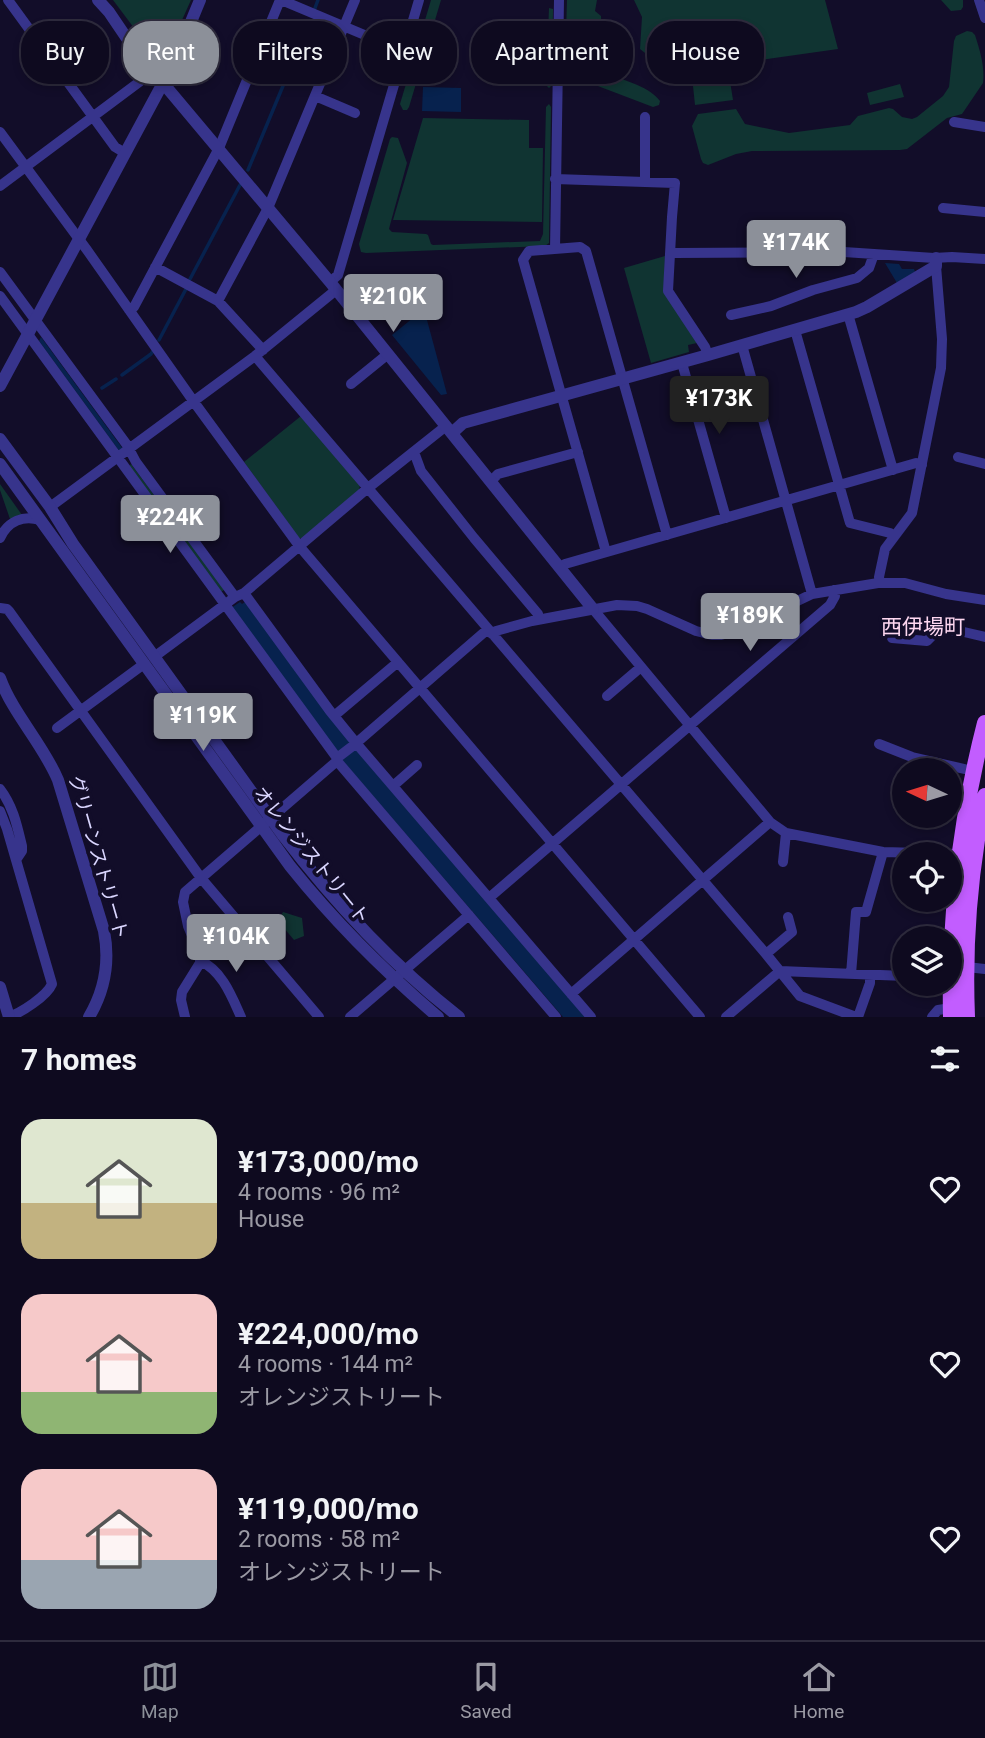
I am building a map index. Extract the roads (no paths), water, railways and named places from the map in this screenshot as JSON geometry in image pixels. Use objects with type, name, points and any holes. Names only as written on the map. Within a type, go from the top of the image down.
[{"type":"main road","points":[[962,955],[970,903],[969,864],[974,771],[985,723]]},
{"type":"main road","points":[[969,864],[985,796]]},
{"type":"main road","points":[[958,996],[958,1015]]},
{"type":"street","points":[[8,0],[115,147],[125,153]]},
{"type":"street","points":[[98,0],[123,33]]},
{"type":"street","points":[[191,21],[200,0]]},
{"type":"street","points":[[129,310],[134,307],[219,148],[281,0],[332,21]]},
{"type":"street","points":[[346,21],[355,0]]},
{"type":"street","points":[[50,508],[259,353],[333,286],[419,0]]},
{"type":"street","points":[[555,249],[559,0]]},
{"type":"street","points":[[979,0],[985,16]]},
{"type":"street","points":[[0,186],[137,84]]},
{"type":"street","points":[[0,386],[162,84]]},
{"type":"street","points":[[166,84],[593,609],[771,822],[786,833],[883,852],[969,864]]},
{"type":"street","points":[[218,301],[268,208],[320,84]]},
{"type":"street","points":[[315,96],[355,113]]},
{"type":"street","points":[[645,117],[645,182]]},
{"type":"street","points":[[954,122],[985,127]]},
{"type":"street","points":[[0,132],[300,548],[700,1017]]},
{"type":"street","points":[[555,179],[675,183],[668,291],[705,346],[708,355]]},
{"type":"street","points":[[943,208],[985,212]]},
{"type":"street","points":[[606,552],[523,260],[529,251],[580,247],[586,251],[667,535]]},
{"type":"street","points":[[675,253],[845,252],[936,262]]},
{"type":"street","points":[[730,315],[771,306],[813,290],[858,278],[869,268],[874,254]]},
{"type":"street","points":[[57,728],[235,598],[300,548],[368,488],[449,429],[848,314],[867,307],[936,262],[952,257],[985,259]]},
{"type":"street","points":[[880,583],[884,549],[912,513],[942,353],[936,262]]},
{"type":"street","points":[[155,267],[218,301],[368,488],[800,996],[857,1017],[870,983],[870,975]]},
{"type":"street","points":[[0,272],[235,598]]},
{"type":"street","points":[[0,296],[118,457],[355,744],[591,1017]]},
{"type":"street","points":[[848,314],[893,470]]},
{"type":"street","points":[[795,330],[850,523],[894,536]]},
{"type":"street","points":[[742,345],[812,594]]},
{"type":"street","points":[[351,384],[388,354]]},
{"type":"street","points":[[682,363],[726,518]]},
{"type":"street","name":"オレンジストリート","points":[[0,439],[50,508],[149,660],[265,822],[438,1017]]},
{"type":"street","points":[[414,452],[421,471],[538,614],[539,619]]},
{"type":"street","points":[[491,481],[498,474],[578,452]]},
{"type":"street","points":[[958,457],[985,464]]},
{"type":"street","points":[[560,568],[565,564],[916,463],[922,465]]},
{"type":"street","name":"オレンジストリート","points":[[0,464],[149,660]]},
{"type":"street","points":[[0,538],[7,526],[19,519],[40,520]]},
{"type":"street","points":[[185,1017],[182,992],[201,961],[188,926],[183,899],[187,889],[419,688],[490,631],[617,605],[637,606],[704,634],[721,635],[812,594],[880,583],[905,583],[946,594],[985,600]]},
{"type":"street","points":[[489,898],[830,605],[835,596],[834,590]]},
{"type":"street","points":[[235,598],[230,613],[337,758],[556,1017]]},
{"type":"street","points":[[0,608],[9,611],[201,877],[319,1017]]},
{"type":"street","points":[[892,638],[927,641],[932,628],[985,637]]},
{"type":"street","points":[[334,716],[398,662]]},
{"type":"street","points":[[607,696],[641,667]]},
{"type":"street","name":"グリーンストリート","points":[[0,678],[6,694],[48,758],[58,780],[104,931],[106,971],[101,991],[89,1017]]},
{"type":"street","points":[[879,744],[912,757],[974,771]]},
{"type":"street","points":[[393,786],[417,765]]},
{"type":"street","points":[[0,789],[14,814],[22,846],[16,860]]},
{"type":"street","points":[[0,811],[52,984],[47,992],[16,1015],[8,1017],[0,987]]},
{"type":"street","points":[[571,994],[771,822]]},
{"type":"street","points":[[783,862],[786,833]]},
{"type":"street","points":[[851,974],[856,912],[866,912],[883,852]]},
{"type":"street","points":[[349,1017],[469,915]]},
{"type":"street","points":[[766,954],[792,932],[788,917]]},
{"type":"street","points":[[201,961],[214,970],[230,993],[241,1017]]},
{"type":"street","points":[[962,974],[980,967],[985,969]]},
{"type":"street","points":[[726,1017],[780,971],[892,976]]},
{"type":"street","name":"オレンジストリート","points":[[399,974],[459,1017]]},
{"type":"street","points":[[932,1017],[937,1010],[958,1015]]},
{"type":"water","points":[[423,87],[461,88],[461,112],[422,111]]},
{"type":"water","points":[[885,263],[899,264],[902,269],[914,269],[915,272],[897,283]]},
{"type":"water","points":[[424,309],[447,394],[441,395],[392,335]]},
{"type":"water","points":[[41,337],[123,449],[120,452],[39,341]]},
{"type":"water","points":[[245,602],[585,1017],[563,1017],[343,761],[231,608]]},
{"type":"waterway","points":[[315,8],[318,0]]},
{"type":"waterway","points":[[248,170],[284,84]]},
{"type":"waterway","points":[[190,279],[240,185]]},
{"type":"waterway","points":[[159,340],[186,289]]},
{"type":"waterway","points":[[122,375],[153,351]]},
{"type":"waterway","points":[[102,388],[116,379]]},
{"type":"district","name":"西伊場町","points":[[923,627]]}]
